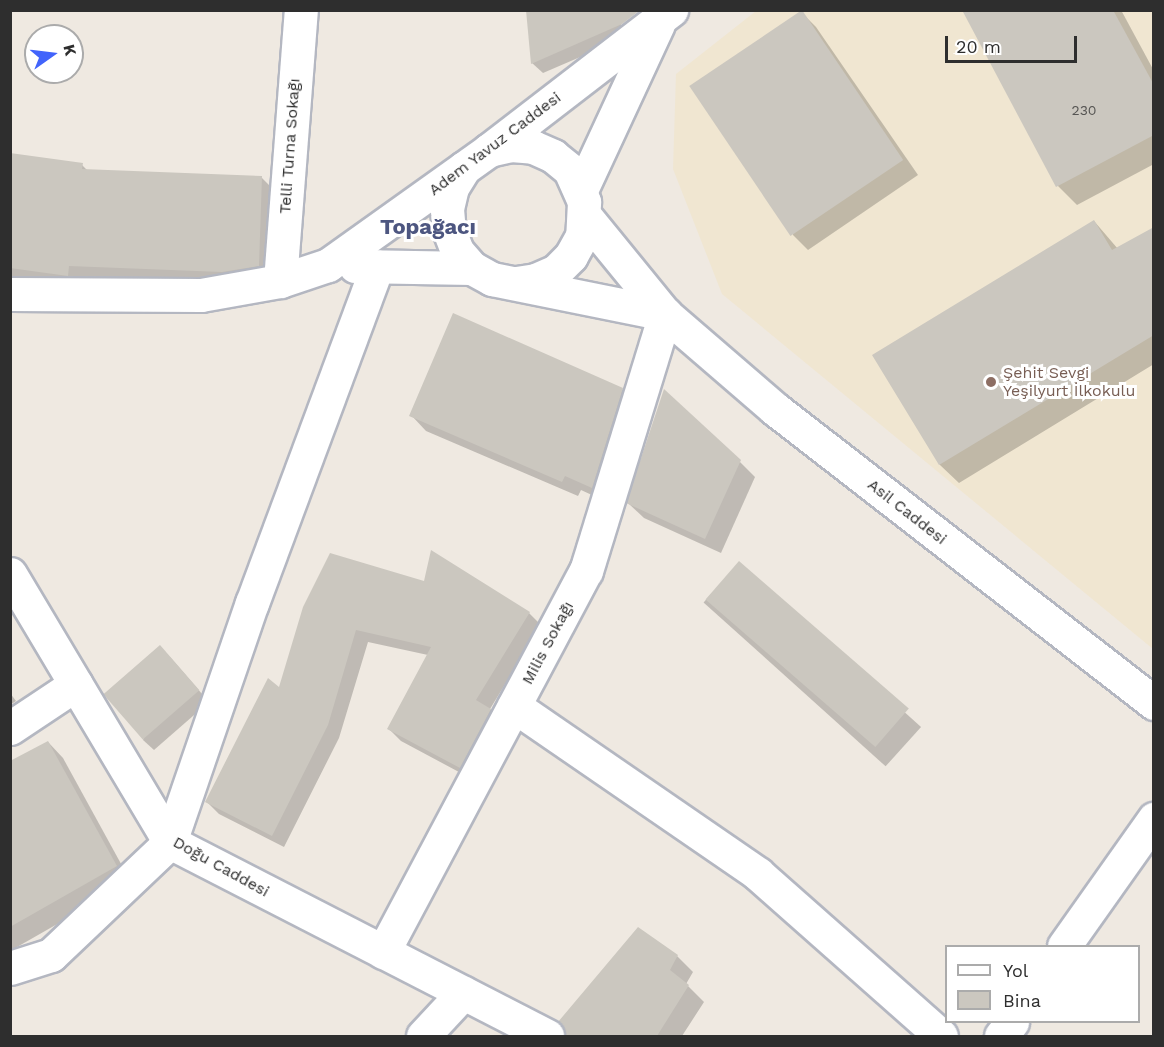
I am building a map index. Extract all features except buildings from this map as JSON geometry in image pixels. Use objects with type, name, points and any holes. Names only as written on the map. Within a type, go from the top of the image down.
[{"type":"street","name":"Telli Turna Sokağı","points":[[280,281],[300,10]]},
{"type":"street","name":"Adem Yavuz Caddesi","points":[[10,294],[201,295],[280,281],[328,265],[477,159],[665,15]]},
{"type":"street","name":"Adem Yavuz Caddesi","points":[[583,203],[665,15]]},
{"type":"street","points":[[472,268],[457,251],[449,231],[447,208],[452,187],[477,159],[511,145],[533,147],[553,156],[570,171],[583,203],[582,236],[571,256],[556,271],[536,280],[515,284]]},
{"type":"street","name":"Asil Caddesi","points":[[583,203],[665,315],[775,409],[1154,703]]},
{"type":"street","name":"Adem Yavuz Caddesi","points":[[328,265],[472,268],[492,279],[515,284]]},
{"type":"street","points":[[10,968],[51,955],[170,842],[252,603],[377,266]]},
{"type":"street","name":"Asil Caddesi","points":[[515,284],[665,315]]},
{"type":"street","name":"Milis Sokağı","points":[[383,952],[586,571],[665,315]]},
{"type":"street","name":"Doğu Caddesi","points":[[10,574],[170,842],[547,1036]]},
{"type":"street","points":[[10,728],[76,684]]},
{"type":"street","points":[[514,706],[758,874],[941,1036]]},
{"type":"street","points":[[1065,945],[1154,819]]},
{"type":"street","points":[[423,1036],[463,993]]},
{"type":"street","points":[[1001,1036],[1011,1023]]},
{"type":"shaded area","name":"Şehit Sevgi Yeşilyurt İlkokulu","points":[[756,11],[1153,11],[1153,649],[722,294],[673,169],[676,74]]},
{"type":"place","name":"Şehit Sevgi Yeşilyurt İlkokulu","points":[[991,382]]},
{"type":"district","name":"Topağacı","points":[[428,227]]}]
